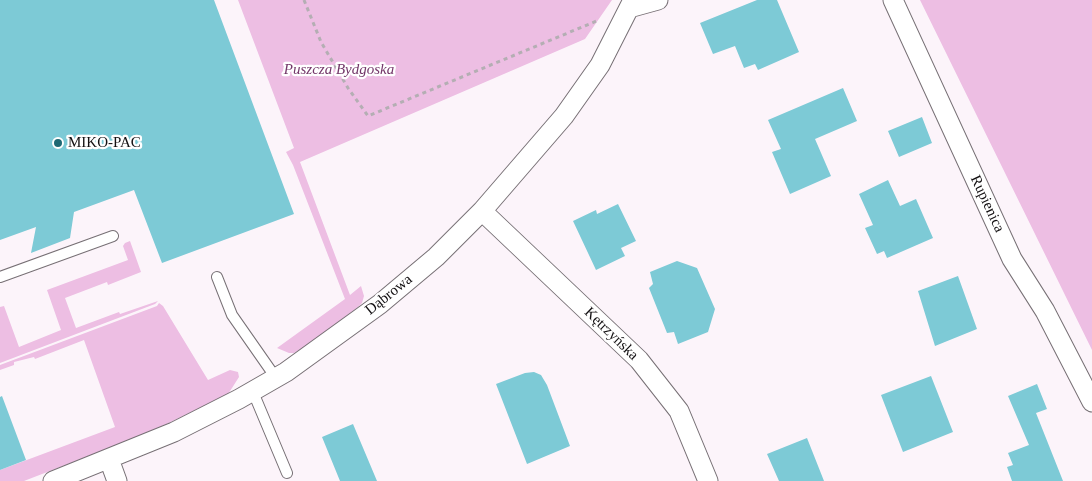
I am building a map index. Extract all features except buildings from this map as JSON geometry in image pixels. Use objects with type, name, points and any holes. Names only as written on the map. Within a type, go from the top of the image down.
[{"type":"street","points":[[631,4],[658,0]]},
{"type":"street","name":"Rupienica","points":[[893,0],[1012,259],[1045,310],[1092,402]]},
{"type":"street","name":"Dąbrowa","points":[[54,481],[174,432],[253,392],[322,347],[380,304],[436,257],[482,211],[564,116],[600,65],[631,4]]},
{"type":"street","name":"Kętrzyńska","points":[[482,211],[639,360],[679,411],[708,481]]},
{"type":"street","points":[[109,459],[117,481]]},
{"type":"lane","points":[[0,277],[113,236]]},
{"type":"lane","points":[[217,277],[232,315],[276,378]]},
{"type":"lane","points":[[253,392],[287,473]]},
{"type":"path","points":[[304,0],[321,42],[348,88],[368,116],[631,4]]},
{"type":"green space","name":"Puszcza Bydgoska","points":[[238,0],[612,0],[585,39],[300,162],[350,295],[361,286],[364,296],[362,303],[358,307],[309,344],[294,353],[289,353],[277,348],[345,299],[293,165],[286,152],[294,148]]},
{"type":"green space","points":[[920,0],[1092,0],[1092,350]]},
{"type":"green space","points":[[130,241],[141,272],[108,285],[107,282],[65,298],[76,328],[119,312],[120,314],[158,301],[155,304],[0,363],[0,307],[4,306],[19,347],[61,330],[47,290],[128,260],[123,246]]},
{"type":"green space","points":[[159,303],[163,306],[208,380],[230,370],[238,372],[239,377],[228,394],[146,434],[24,481],[0,481],[0,470],[115,427],[84,340],[35,359],[34,357],[14,362],[14,365],[0,370],[0,365],[157,306]]},
{"type":"place","name":"MIKO-PAC","points":[[58,143]]}]
